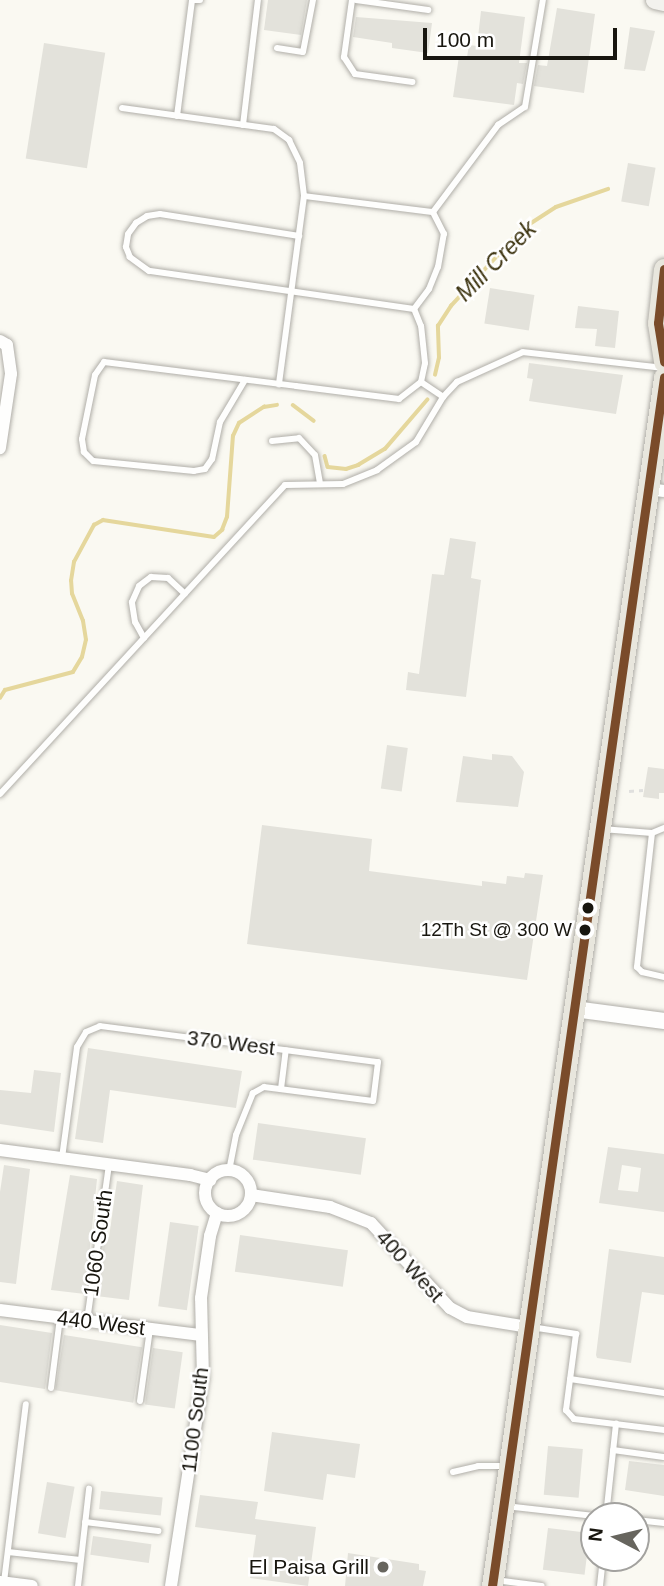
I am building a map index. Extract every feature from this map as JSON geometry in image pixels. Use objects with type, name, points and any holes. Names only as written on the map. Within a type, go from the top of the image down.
[{"type":"main road","points":[[655,0],[664,2]]},
{"type":"main road","points":[[664,269],[658,323],[664,362]]},
{"type":"main road","points":[[492,1583],[599,829],[656,490],[664,377]]},
{"type":"street","points":[[0,448],[11,374],[4,343]]},
{"type":"street","points":[[574,1009],[664,1021]]},
{"type":"street","points":[[0,1150],[210,1180]]},
{"type":"street","points":[[229,1170],[248,1181],[251,1195],[245,1209],[239,1213],[224,1215],[217,1213],[206,1194],[210,1180],[229,1170]]},
{"type":"street","name":"400 West","points":[[251,1195],[302,1200],[358,1217],[383,1233],[450,1308],[478,1320],[529,1327]]},
{"type":"street","name":"1100 South","points":[[171,1586],[203,1378],[201,1298],[210,1236],[217,1213]]},
{"type":"street","name":"440 West","points":[[0,1310],[201,1335]]},
{"type":"street","points":[[2,1582],[32,1586]]},
{"type":"lane","points":[[177,116],[192,0],[200,0]]},
{"type":"lane","points":[[243,125],[258,0]]},
{"type":"lane","points":[[278,48],[303,52],[313,0]]},
{"type":"lane","points":[[412,82],[355,74],[344,57],[354,0],[428,10]]},
{"type":"lane","points":[[433,212],[498,125],[525,107],[543,0]]},
{"type":"lane","points":[[122,108],[274,129],[289,140],[300,163],[304,196],[279,384]]},
{"type":"lane","points":[[304,196],[433,212]]},
{"type":"lane","points":[[414,309],[429,289],[438,267],[444,234],[433,212]]},
{"type":"lane","points":[[299,236],[160,214],[147,216],[136,223],[128,234],[126,247],[130,257],[149,271],[414,309]]},
{"type":"lane","points":[[245,380],[220,422],[212,459],[205,468],[194,471],[93,461],[84,452],[82,439],[95,375],[104,362],[399,399],[421,382],[425,363],[421,326],[414,309]]},
{"type":"lane","points":[[0,794],[285,485],[320,482],[343,484],[377,470],[415,442],[443,397],[457,382],[523,352],[664,368]]},
{"type":"lane","points":[[421,382],[443,397]]},
{"type":"lane","points":[[272,441],[299,438],[315,454],[320,482]]},
{"type":"lane","points":[[144,638],[135,622],[132,602],[139,586],[151,577],[168,578],[185,594]]},
{"type":"lane","points":[[599,829],[652,834],[664,828]]},
{"type":"lane","points":[[652,834],[636,967],[642,972],[664,977]]},
{"type":"lane","name":"370 West","points":[[62,1158],[77,1047],[86,1032],[100,1026],[378,1062],[373,1101],[281,1089]]},
{"type":"lane","points":[[229,1170],[236,1135],[253,1093],[264,1087],[281,1089],[286,1050]]},
{"type":"lane","name":"1060 South","points":[[87,1321],[109,1164]]},
{"type":"lane","points":[[51,1388],[60,1318]]},
{"type":"lane","points":[[529,1327],[576,1334],[566,1410],[574,1419],[664,1430]]},
{"type":"lane","points":[[140,1401],[150,1329]]},
{"type":"lane","points":[[570,1379],[664,1393]]},
{"type":"lane","points":[[2,1582],[26,1404]]},
{"type":"lane","points":[[607,1502],[616,1424]]},
{"type":"lane","points":[[613,1450],[664,1457]]},
{"type":"lane","points":[[453,1472],[490,1465],[509,1466]]},
{"type":"lane","points":[[78,1586],[89,1489]]},
{"type":"lane","points":[[503,1506],[580,1514]]},
{"type":"lane","points":[[85,1522],[158,1531]]},
{"type":"lane","points":[[8,1552],[80,1560]]},
{"type":"lane","points":[[492,1583],[542,1586]]},
{"type":"path","points":[[629,790],[643,790]]},
{"type":"building","points":[[268,0],[307,0],[301,35],[264,30]]},
{"type":"building","points":[[557,8],[595,14],[584,93],[534,86],[538,65],[547,66]]},
{"type":"building","points":[[481,11],[525,17],[519,63],[527,63],[523,84],[517,83],[514,105],[453,97],[459,56],[467,57],[469,45],[477,46]]},
{"type":"building","points":[[356,17],[432,23],[428,53],[392,48],[392,43],[353,37]]},
{"type":"building","points":[[630,27],[655,31],[645,71],[624,69]]},
{"type":"building","points":[[44,43],[105,53],[87,168],[26,159]]},
{"type":"building","points":[[628,163],[656,168],[649,206],[621,201]]},
{"type":"building","points":[[490,288],[534,295],[529,331],[484,324]]},
{"type":"building","points":[[578,306],[619,311],[615,348],[595,346],[597,329],[575,328]]},
{"type":"building","points":[[529,363],[623,375],[616,414],[529,401],[533,379],[527,378]]},
{"type":"building","points":[[450,538],[476,542],[471,578],[481,580],[466,697],[406,690],[408,672],[419,674],[432,574],[444,575]]},
{"type":"building","points":[[387,745],[408,748],[402,791],[381,789]]},
{"type":"building","points":[[492,754],[512,756],[524,772],[518,807],[456,802],[463,756],[492,760]]},
{"type":"building","points":[[648,767],[664,769],[664,793],[659,793],[659,799],[643,797]]},
{"type":"building","points":[[262,825],[372,839],[369,871],[482,886],[482,881],[506,884],[507,876],[524,878],[525,873],[543,875],[527,980],[247,944]]},
{"type":"building","points":[[88,1048],[242,1071],[236,1108],[110,1090],[103,1143],[75,1139]]},
{"type":"building","points":[[34,1070],[61,1073],[54,1132],[0,1124],[0,1090],[31,1093]]},
{"type":"building","points":[[258,1123],[366,1138],[361,1175],[253,1160]]},
{"type":"building","points":[[608,1147],[664,1154],[664,1212],[599,1203]],"holes":[[[622,1165],[641,1168],[638,1192],[618,1190]]]},
{"type":"building","points":[[4,1165],[30,1169],[16,1284],[0,1282],[0,1192]]},
{"type":"building","points":[[70,1175],[97,1179],[85,1294],[51,1290]]},
{"type":"building","points":[[117,1181],[143,1185],[129,1300],[96,1296],[105,1237],[109,1237]]},
{"type":"building","points":[[170,1222],[199,1226],[187,1310],[158,1306]]},
{"type":"building","points":[[240,1235],[348,1250],[343,1287],[235,1272]]},
{"type":"building","points":[[609,1249],[664,1257],[664,1295],[642,1292],[631,1363],[597,1358],[596,1355]]},
{"type":"building","points":[[0,1325],[52,1333],[45,1389],[0,1382]]},
{"type":"building","points":[[64,1335],[142,1347],[133,1403],[55,1390]]},
{"type":"building","points":[[153,1348],[183,1352],[175,1409],[145,1404]]},
{"type":"building","points":[[272,1432],[360,1444],[355,1478],[327,1474],[323,1500],[264,1491]]},
{"type":"building","points":[[548,1446],[583,1449],[579,1498],[544,1495]]},
{"type":"building","points":[[629,1461],[664,1465],[664,1496],[625,1490]]},
{"type":"building","points":[[47,1482],[75,1487],[66,1538],[38,1533]]},
{"type":"building","points":[[101,1491],[163,1497],[161,1515],[99,1509]]},
{"type":"building","points":[[200,1495],[258,1502],[255,1519],[316,1527],[308,1586],[250,1578],[256,1535],[195,1527]]},
{"type":"building","points":[[548,1528],[580,1532],[580,1572],[585,1572],[585,1575],[543,1570]]},
{"type":"building","points":[[93,1536],[151,1544],[149,1563],[90,1555]]},
{"type":"building","name":"El Paisa Grill","points":[[348,1553],[419,1564],[419,1570],[426,1571],[423,1586],[345,1586]]},
{"type":"waterway","name":"Mill Creek","points":[[435,375],[439,358],[438,326],[451,306],[522,229],[556,207],[608,189]]},
{"type":"waterway","name":"Mill Creek","points":[[325,456],[328,467],[346,469],[358,465],[385,449],[427,400]]},
{"type":"waterway","name":"Mill Creek","points":[[0,698],[5,690],[73,672],[82,657],[86,640],[83,621],[72,594],[71,581],[74,562],[94,525],[103,520],[214,537],[222,530],[227,517],[233,436],[239,423],[264,407],[277,405]]},
{"type":"waterway","name":"Mill Creek","points":[[293,405],[314,421]]},
{"type":"transit line","points":[[664,269],[658,323],[664,362]]},
{"type":"transit line","points":[[492,1586],[664,377]]},
{"type":"place","name":"12Th St @ 300 W","points":[[585,930]]},
{"type":"place","name":"El Paisa Grill","points":[[383,1567]]}]
